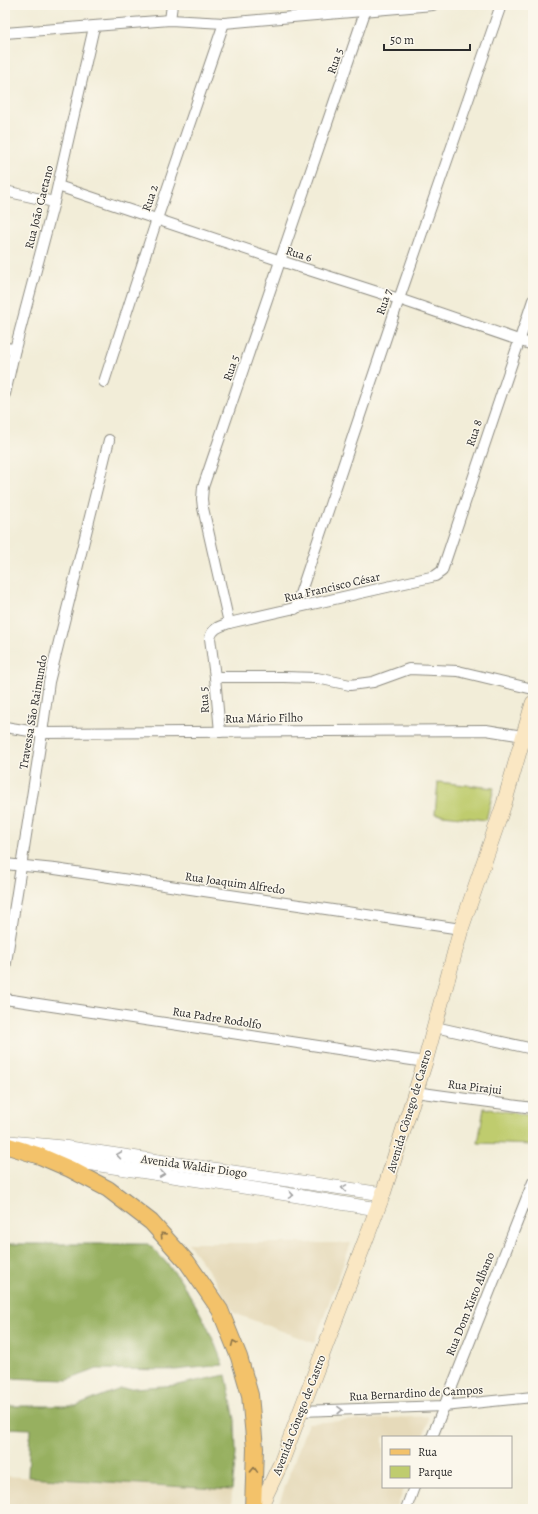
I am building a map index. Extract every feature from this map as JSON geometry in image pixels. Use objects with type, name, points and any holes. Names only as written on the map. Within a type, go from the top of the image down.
[{"type":"main road","name":"Avenida Cônego de Castro","points":[[260,1509],[281,1463],[378,1209],[425,1062],[461,929],[501,812],[533,703]]},
{"type":"main road","name":"Avenida Waldir Diogo","points":[[5,1145],[40,1156],[70,1168],[108,1189],[151,1222],[187,1262],[220,1310],[240,1357],[250,1395],[255,1448],[252,1509]]},
{"type":"street","points":[[170,20],[172,5]]},
{"type":"street","points":[[5,32],[94,27],[170,20],[224,23],[433,5]]},
{"type":"street","name":"Rua 7","points":[[295,609],[399,299],[501,5]]},
{"type":"street","name":"Rua 5","points":[[220,732],[210,638],[211,633],[219,627],[229,623],[203,508],[203,487],[365,12]]},
{"type":"street","name":"Rua 2","points":[[104,382],[157,219],[224,23]]},
{"type":"street","name":"Rua João Caetano","points":[[5,394],[10,348],[54,202],[94,27]]},
{"type":"street","name":"Rua 6","points":[[58,186],[533,345]]},
{"type":"street","points":[[5,191],[54,202]]},
{"type":"street","name":"Rua 8","points":[[439,574],[444,568],[533,300]]},
{"type":"street","name":"Travessa São Raimundo","points":[[5,969],[49,682],[109,440]]},
{"type":"street","name":"Rua Francisco César","points":[[229,623],[295,609],[439,574]]},
{"type":"street","points":[[215,677],[317,678],[350,685],[373,682],[409,669],[458,671],[533,689]]},
{"type":"street","name":"Rua Mário Filho","points":[[5,727],[42,733],[486,730],[523,736]]},
{"type":"street","name":"Rua Joaquim Alfredo","points":[[5,864],[55,869],[461,929]]},
{"type":"street","name":"Rua Padre Rodolfo","points":[[5,999],[425,1062]]},
{"type":"street","points":[[435,1027],[533,1049]]},
{"type":"street","name":"Rua Pirajui","points":[[415,1092],[533,1108]]},
{"type":"street","name":"Avenida Waldir Diogo","points":[[5,1142],[63,1147],[383,1194]]},
{"type":"street","name":"Avenida Waldir Diogo","points":[[40,1156],[378,1209]]},
{"type":"street","points":[[225,1184],[228,1171]]},
{"type":"street","name":"Rua Dom Xisto Albano","points":[[432,1436],[533,1182]]},
{"type":"street","name":"Rua Bernardino de Campos","points":[[301,1411],[444,1406],[533,1398]]},
{"type":"street","points":[[406,1509],[414,1488]]},
{"type":"shaded area","points":[[188,1243],[351,1243],[314,1343],[234,1313],[213,1277]]},
{"type":"shaded area","points":[[427,1416],[429,1419],[423,1436],[382,1436],[382,1488],[405,1488],[396,1509],[277,1509],[308,1423]]},
{"type":"shaded area","points":[[5,1476],[232,1490],[231,1509],[5,1509]]},
{"type":"green space","points":[[438,782],[494,788],[486,820],[435,814]]},
{"type":"green space","points":[[484,1108],[533,1116],[533,1145],[478,1143]]},
{"type":"green space","points":[[5,1244],[149,1244],[175,1273],[192,1298],[209,1331],[223,1365],[175,1370],[97,1369],[68,1380],[5,1378]]},
{"type":"green space","points":[[226,1375],[235,1420],[236,1454],[232,1490],[28,1477],[30,1429],[5,1428],[5,1406],[76,1406],[120,1389],[177,1385]]}]
